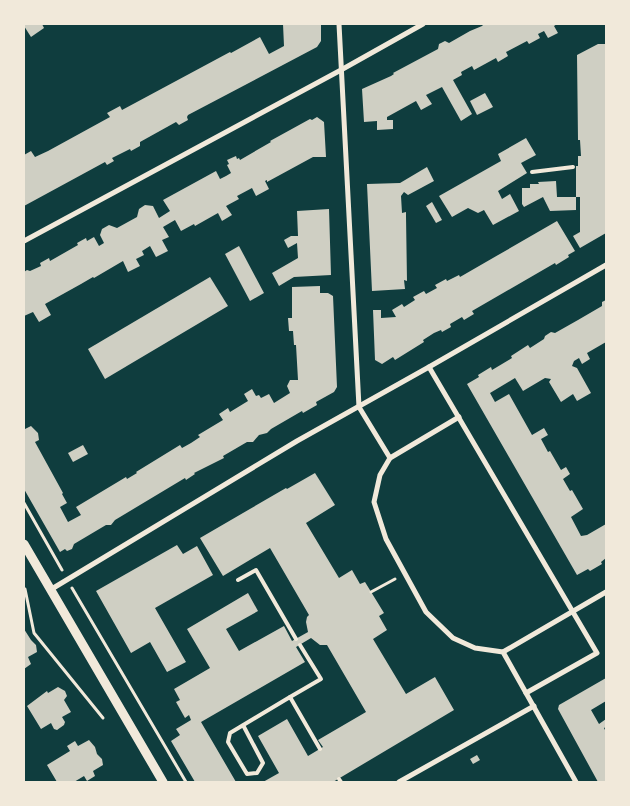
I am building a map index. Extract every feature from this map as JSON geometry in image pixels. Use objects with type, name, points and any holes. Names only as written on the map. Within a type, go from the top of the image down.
[{"type":"street","points":[[339,24],[359,407],[390,458]]},
{"type":"street","points":[[24,241],[341,70],[422,24]]},
{"type":"street","points":[[50,590],[297,441],[430,367],[606,265]]},
{"type":"street","points":[[430,367],[597,652],[526,693]]},
{"type":"street","points":[[459,417],[390,458],[380,475],[374,502],[386,539],[426,612],[453,638],[474,648],[503,652],[606,592]]},
{"type":"street","points":[[24,544],[164,782]]},
{"type":"street","points":[[503,652],[576,782]]},
{"type":"street","points":[[402,781],[534,706]]},
{"type":"lane","points":[[532,172],[573,167]]},
{"type":"lane","points":[[238,580],[256,570],[296,638]]},
{"type":"lane","points":[[243,725],[263,763],[257,773],[247,774],[228,742],[230,733],[243,725],[290,697],[321,680],[300,645]]},
{"type":"lane","points":[[290,697],[320,749]]},
{"type":"path","points":[[24,503],[186,782]]},
{"type":"path","points":[[372,592],[404,574]]},
{"type":"path","points":[[25,589],[34,633],[103,718]]},
{"type":"building","points":[[24,24],[42,24],[44,28],[31,37]]},
{"type":"building","points":[[283,24],[321,24],[321,41],[317,47],[188,115],[188,120],[179,125],[176,122],[140,142],[140,146],[112,158],[114,161],[107,165],[105,162],[24,206],[24,155],[31,151],[35,157],[48,151],[110,117],[107,113],[120,106],[122,110],[260,37],[269,54],[284,46]]},
{"type":"building","points":[[484,24],[557,24],[554,26],[558,33],[548,38],[544,31],[538,34],[540,38],[529,44],[527,41],[506,52],[508,56],[498,62],[496,58],[474,70],[472,66],[461,72],[462,75],[453,80],[472,114],[461,121],[442,87],[426,95],[432,104],[421,110],[416,101],[387,117],[387,120],[393,120],[393,129],[377,130],[377,121],[364,122],[362,89],[391,76],[393,73],[438,49],[439,44],[445,41],[449,43]]},
{"type":"building","points":[[598,44],[606,44],[606,233],[580,248],[573,236],[580,232],[580,197],[576,197],[576,166],[578,166],[578,156],[581,156],[580,140],[578,140],[577,55]]},
{"type":"building","points":[[485,93],[493,107],[477,115],[470,101]]},
{"type":"building","points":[[317,117],[324,122],[326,157],[313,157],[267,182],[267,180],[265,181],[269,189],[256,196],[252,188],[237,196],[239,199],[226,206],[232,215],[222,221],[218,213],[195,226],[194,224],[181,231],[175,220],[163,227],[169,237],[162,240],[168,251],[156,257],[150,246],[142,251],[144,255],[136,259],[140,266],[128,272],[123,261],[93,277],[45,304],[51,315],[39,322],[33,312],[24,316],[24,272],[41,266],[40,263],[49,258],[50,261],[78,245],[77,243],[86,238],[87,241],[94,237],[99,246],[104,243],[100,235],[102,229],[109,225],[117,228],[137,217],[139,209],[145,205],[153,206],[159,218],[170,211],[163,200],[216,171],[220,179],[226,176],[231,173],[227,160],[236,156],[240,160],[270,141]]},
{"type":"building","points":[[526,138],[536,155],[521,163],[527,173],[498,191],[502,199],[510,194],[519,211],[493,225],[484,210],[478,213],[468,208],[452,217],[439,196],[501,161],[498,154]]},
{"type":"building","points":[[427,167],[434,181],[408,195],[404,192],[401,196],[402,213],[406,212],[407,281],[404,280],[405,289],[372,291],[367,184],[400,183]]},
{"type":"building","points":[[556,181],[557,197],[576,197],[576,210],[550,211],[543,197],[524,207],[522,204],[522,188],[530,188],[530,184],[539,184],[538,182]]},
{"type":"building","points":[[432,202],[442,220],[436,223],[426,206]]},
{"type":"building","points":[[329,209],[331,275],[294,277],[279,286],[272,273],[298,258],[297,243],[288,248],[284,240],[291,236],[298,236],[297,211]]},
{"type":"building","points":[[557,221],[575,251],[568,255],[569,257],[556,265],[555,263],[472,311],[474,314],[464,320],[462,317],[450,324],[451,327],[442,332],[441,330],[434,333],[423,340],[424,342],[395,360],[393,357],[382,364],[375,360],[373,310],[381,310],[381,318],[396,317],[392,310],[402,304],[404,307],[415,300],[413,297],[424,291],[426,294],[437,288],[435,285],[446,279],[447,281],[459,275],[460,277]]},
{"type":"building","points":[[239,246],[264,293],[250,301],[225,254]]},
{"type":"building","points":[[210,277],[228,306],[105,379],[88,349]]},
{"type":"building","points":[[320,286],[320,293],[328,293],[333,296],[337,387],[334,392],[316,402],[317,405],[303,413],[302,411],[267,433],[259,435],[253,442],[247,442],[223,456],[224,458],[194,473],[186,480],[185,478],[115,520],[111,525],[106,525],[74,544],[72,549],[67,551],[65,549],[60,552],[24,489],[24,427],[25,429],[31,426],[38,433],[39,440],[35,442],[63,493],[67,503],[60,507],[68,522],[81,515],[76,507],[126,477],[127,479],[180,445],[182,448],[200,437],[198,435],[223,420],[219,414],[228,408],[230,412],[248,401],[244,394],[252,389],[256,396],[259,395],[261,398],[269,394],[274,403],[290,393],[287,386],[290,380],[298,380],[296,345],[294,345],[293,331],[289,331],[288,318],[292,318],[292,287]]},
{"type":"building","points":[[606,300],[606,342],[587,353],[590,359],[582,364],[579,358],[574,361],[572,366],[577,368],[591,393],[577,401],[573,394],[561,402],[549,382],[551,379],[545,378],[523,391],[515,378],[490,393],[495,402],[509,394],[532,435],[544,428],[548,435],[541,439],[561,470],[566,467],[570,474],[563,479],[583,509],[571,517],[581,536],[587,535],[606,524],[606,558],[601,562],[602,564],[590,571],[588,569],[577,575],[467,384],[491,367],[492,370],[512,358],[511,356],[528,345],[530,348],[551,332],[555,333],[602,306],[602,302]]},
{"type":"building","points":[[83,445],[88,454],[73,462],[68,453]]},
{"type":"building","points":[[315,473],[335,505],[306,523],[339,578],[352,570],[360,584],[365,582],[384,613],[379,616],[387,630],[373,639],[406,694],[435,677],[454,710],[333,782],[263,782],[279,773],[258,736],[287,719],[308,756],[323,747],[318,740],[366,712],[327,645],[320,645],[311,638],[296,647],[305,662],[201,722],[236,782],[195,782],[171,741],[180,735],[176,729],[191,720],[189,715],[185,718],[176,702],[180,700],[174,689],[210,668],[187,629],[248,593],[258,611],[226,629],[239,651],[284,626],[292,641],[308,632],[306,622],[309,615],[270,548],[223,576],[200,538]]},
{"type":"building","points":[[177,545],[183,554],[197,546],[213,575],[155,608],[186,662],[167,672],[150,642],[131,653],[96,591]]},
{"type":"building","points":[[24,629],[36,645],[37,652],[28,657],[31,664],[24,669]]},
{"type":"building","points":[[606,678],[606,701],[591,710],[599,724],[606,719],[606,727],[604,728],[606,732],[606,782],[598,782],[558,709],[559,705]]},
{"type":"building","points":[[58,687],[65,691],[67,696],[64,700],[71,712],[62,717],[65,722],[64,725],[57,730],[54,729],[51,723],[41,729],[27,706],[47,691],[48,693]]},
{"type":"building","points":[[89,740],[102,759],[103,765],[93,771],[95,776],[87,781],[84,776],[74,782],[57,782],[47,765],[70,751],[67,746],[75,741],[78,746]]},
{"type":"building","points":[[477,755],[480,760],[473,764],[470,759]]}]
